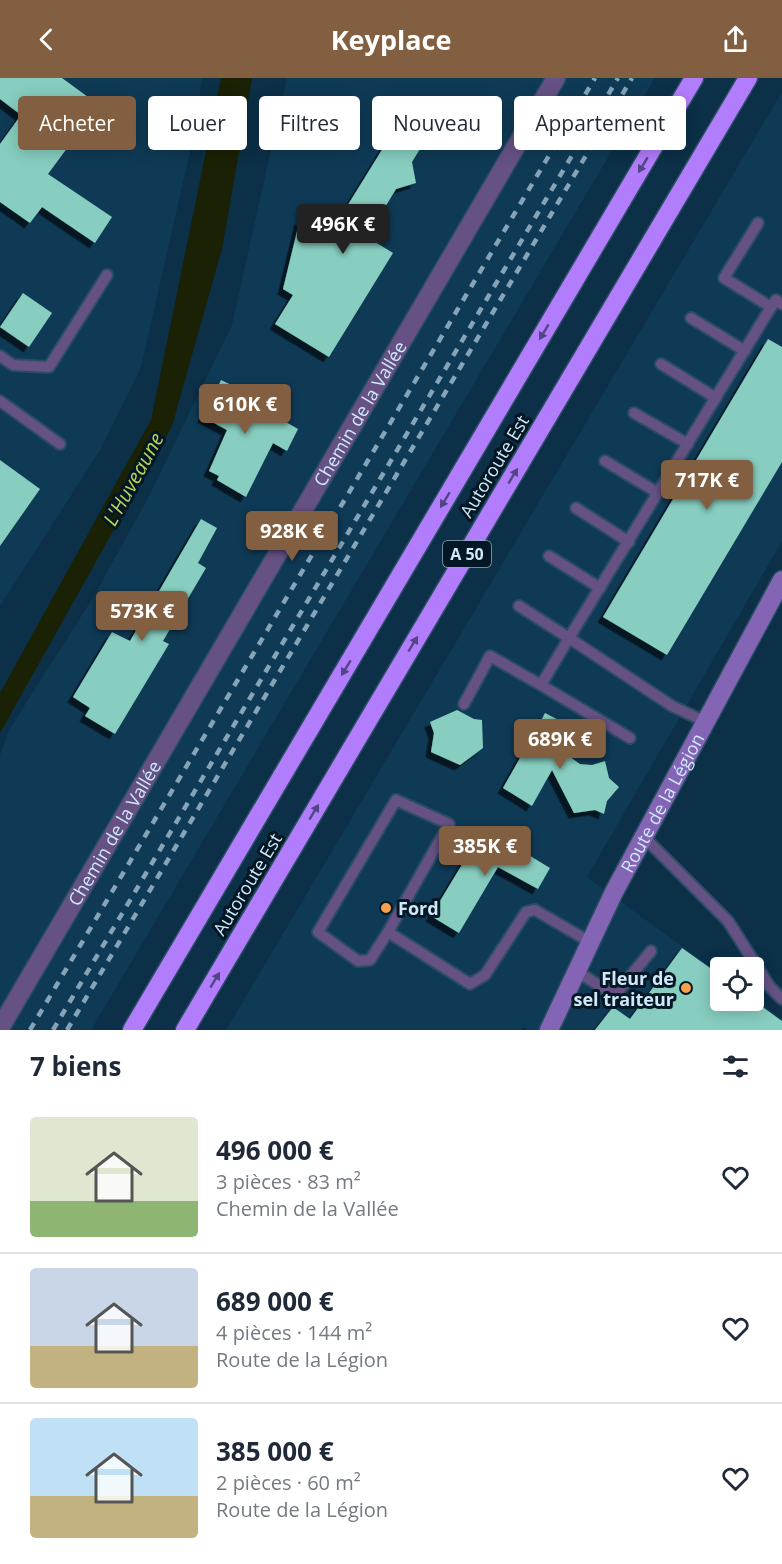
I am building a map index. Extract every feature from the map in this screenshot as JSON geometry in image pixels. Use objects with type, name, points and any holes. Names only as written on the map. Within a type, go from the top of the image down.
[{"type":"highway","name":"Autoroute Est","points":[[132,1030],[694,78]]},
{"type":"highway","name":"Autoroute Est","points":[[185,1030],[748,78]]},
{"type":"main road","name":"Route de la Légion","points":[[549,1030],[590,942],[644,837],[782,580]]},
{"type":"street","name":"Chemin de la Vallée","points":[[0,1028],[556,78]]},
{"type":"lane","points":[[540,685],[745,351],[777,306],[724,278],[758,223]]},
{"type":"lane","points":[[0,356],[13,365],[50,367],[107,275]]},
{"type":"lane","points":[[692,318],[745,351]]},
{"type":"lane","points":[[662,364],[716,398]]},
{"type":"lane","points":[[0,401],[60,444]]},
{"type":"lane","points":[[633,413],[688,444]]},
{"type":"lane","points":[[605,461],[658,493]]},
{"type":"lane","points":[[576,508],[628,542]]},
{"type":"lane","points":[[549,556],[600,588]]},
{"type":"lane","points":[[519,606],[672,706],[706,722]]},
{"type":"lane","points":[[464,704],[490,656],[630,738]]},
{"type":"lane","points":[[396,800],[448,824],[388,932],[370,960],[358,961],[318,932],[396,800]]},
{"type":"lane","points":[[644,837],[728,921],[770,987],[782,999]]},
{"type":"lane","points":[[388,932],[470,984],[484,975],[526,912],[536,910],[590,942]]},
{"type":"lane","points":[[576,972],[615,995],[651,951]]},
{"type":"shaded area","points":[[0,78],[202,78],[200,96],[148,96],[148,150],[190,150],[141,367],[100,450],[0,606]]},
{"type":"shaded area","points":[[287,78],[655,78],[644,96],[514,96],[514,150],[612,150],[91,1030],[0,1030],[0,755],[9,730],[94,596],[149,496],[232,325],[271,150],[360,150],[360,96],[283,96]]},
{"type":"shaded area","points":[[782,92],[782,541],[587,877],[710,967],[710,1011],[764,1011],[764,1006],[782,1019],[782,1030],[527,1030],[523,1027],[521,1030],[226,1030]]},
{"type":"water","points":[[221,78],[252,78],[247,106],[247,96],[217,96]]},
{"type":"water","name":"L'Huveaune","points":[[206,150],[239,150],[222,249],[172,426],[0,733],[0,693],[151,420]]},
{"type":"building","points":[[0,78],[62,78],[87,96],[18,96],[18,113],[0,99]]},
{"type":"building","points":[[18,119],[18,150],[66,150],[48,174],[112,217],[95,243],[42,207],[30,223],[0,202],[0,144]]},
{"type":"building","points":[[382,150],[419,150],[412,162],[416,183],[396,189],[367,237],[393,253],[329,357],[275,324],[293,295],[283,289],[300,219],[328,237]]},
{"type":"building","points":[[23,293],[52,313],[29,347],[0,327]]},
{"type":"building","points":[[768,339],[782,347],[782,462],[667,655],[603,617]]},
{"type":"building","points":[[221,380],[284,410],[279,418],[298,429],[287,451],[273,443],[246,497],[217,480],[219,476],[209,471],[227,430],[203,417]]},
{"type":"building","points":[[0,460],[40,489],[0,546]]},
{"type":"building","points":[[201,519],[217,528],[198,563],[206,568],[163,641],[169,644],[115,734],[85,716],[90,708],[73,697],[112,632],[130,641]]},
{"type":"building","points":[[457,710],[474,719],[482,720],[483,748],[460,765],[431,752],[434,733],[430,722]]},
{"type":"building","points":[[545,713],[576,729],[563,752],[580,764],[592,765],[605,761],[609,778],[619,787],[607,801],[604,814],[595,810],[574,813],[552,770],[532,806],[503,788],[533,735],[530,728],[535,732]]},
{"type":"building","points":[[484,828],[550,868],[538,889],[498,867],[459,933],[431,916]]},
{"type":"building","name":"Fleur de sel traiteur","points":[[682,948],[710,968],[710,1011],[764,1011],[764,1008],[782,1021],[782,1030],[595,1030],[613,1007],[630,1019]]},
{"type":"railway","points":[[30,1030],[595,78]]},
{"type":"railway","points":[[53,1030],[618,78]]},
{"type":"railway","points":[[67,1030],[632,78]]},
{"type":"place","name":"Ford","points":[[386,908]]},
{"type":"place","name":"Fleur de sel traiteur","points":[[686,988]]}]
